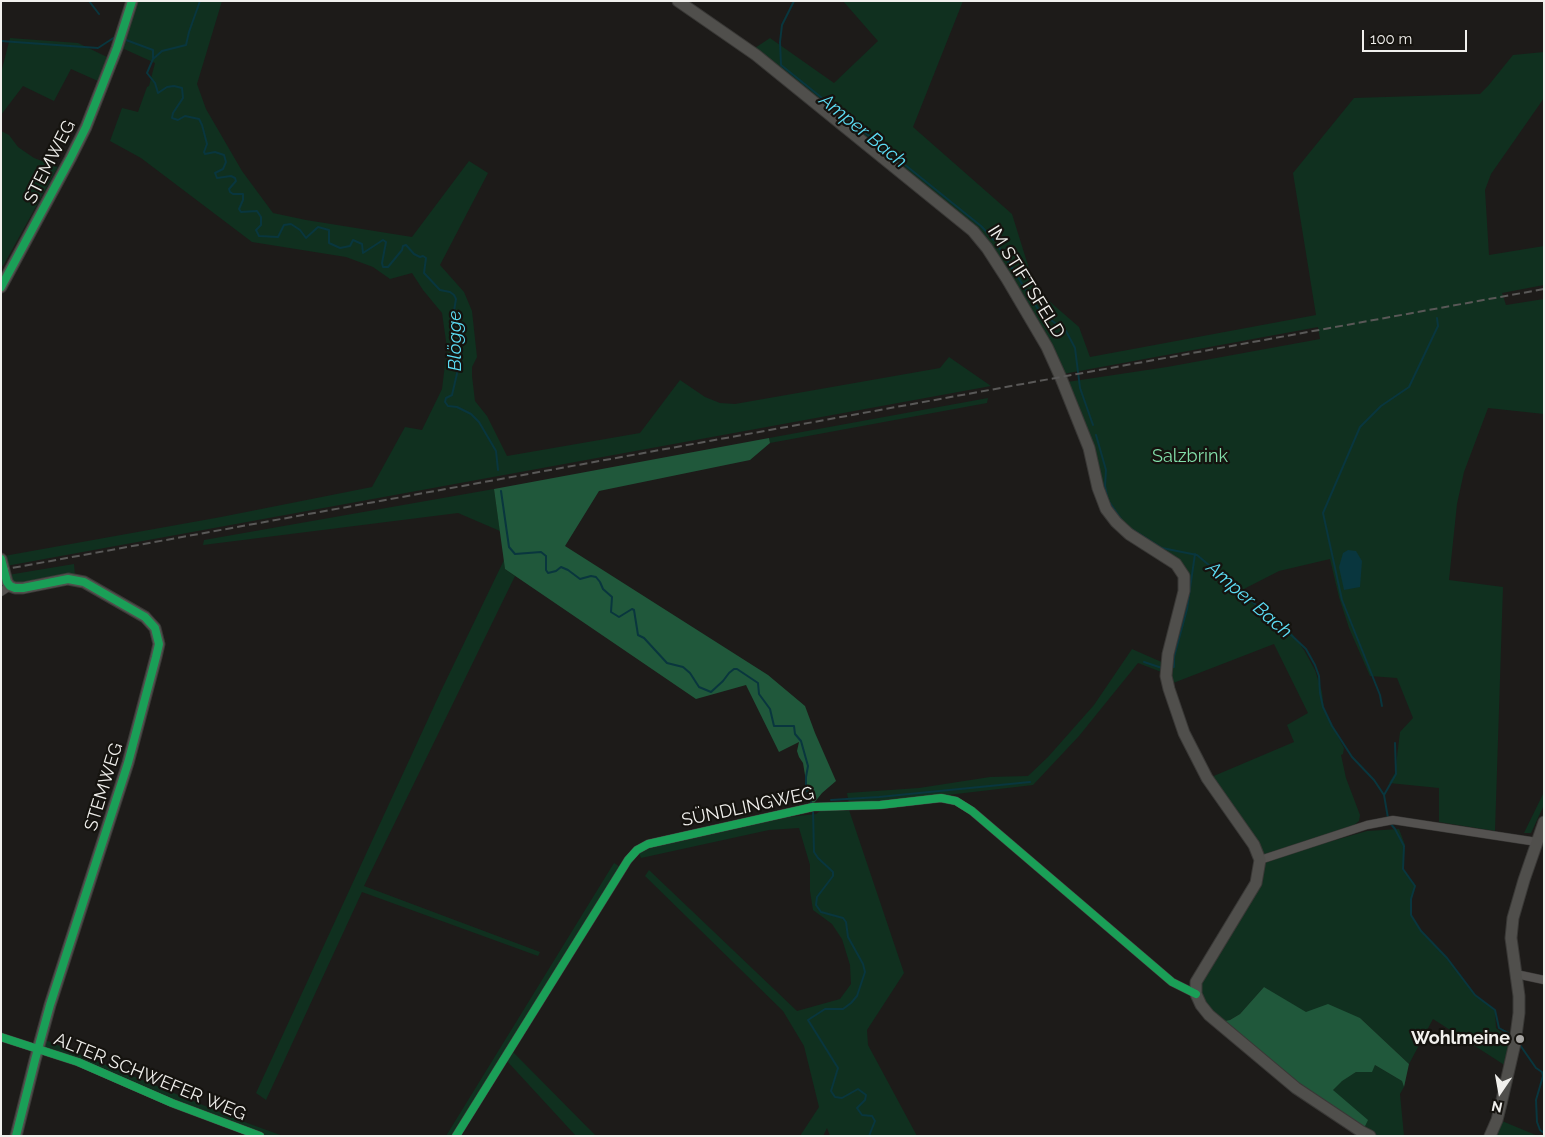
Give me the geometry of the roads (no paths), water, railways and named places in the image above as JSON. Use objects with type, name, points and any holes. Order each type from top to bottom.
[{"type":"street","name":"STEMWEG","points":[[1,287],[86,127],[117,48],[132,1]]},
{"type":"street","name":"IM STIFTSFELD","points":[[678,1],[756,55],[973,231],[987,248],[1047,347],[1089,448],[1098,488],[1106,509],[1129,534],[1176,564],[1184,576],[1184,591],[1168,654],[1166,676],[1169,689],[1184,733],[1207,778],[1254,845],[1260,860]]},
{"type":"street","name":"STEMWEG","points":[[1,558],[7,582],[6,589],[24,588],[68,579],[84,582],[145,617],[155,628],[158,644],[117,800],[50,1005],[16,1136]]},
{"type":"street","name":"SÜNDLINGWEG","points":[[456,1136],[628,860],[637,850],[648,844],[818,806],[880,805],[941,798],[956,801],[972,811],[1166,977],[1180,987],[1196,994]]},
{"type":"street","points":[[1370,1136],[1296,1088],[1209,1015],[1201,1005],[1196,994],[1196,982],[1256,883],[1260,860],[1367,825],[1389,821],[1537,842]]},
{"type":"street","points":[[1490,1136],[1497,1120],[1518,1028],[1520,996],[1511,938],[1512,923],[1524,880],[1544,822]]},
{"type":"street","points":[[1516,974],[1544,980]]},
{"type":"street","name":"ALTER SCHWEFER WEG","points":[[1,1037],[78,1062],[172,1103],[260,1136]]},
{"type":"water","points":[[1348,550],[1356,551],[1362,561],[1360,587],[1344,590],[1339,567],[1343,553]]},
{"type":"waterway","points":[[89,1],[99,14]]},
{"type":"waterway","name":"Blögge","points":[[200,1],[186,45],[162,51],[153,59],[147,73],[155,83],[158,93],[167,87],[182,88],[183,98],[173,113],[172,118],[178,120],[185,116],[199,119],[207,144],[205,154],[215,152],[224,155],[226,162],[223,169],[215,173],[217,178],[231,176],[235,178],[236,181],[229,189],[230,192],[233,194],[243,194],[243,200],[239,209],[241,212],[257,211],[261,217],[261,225],[256,230],[259,236],[278,237],[284,225],[291,224],[300,230],[306,238],[318,227],[329,230],[329,243],[340,248],[350,246],[353,240],[362,244],[363,253],[383,240],[386,242],[383,267],[388,267],[402,250],[403,246],[406,245],[414,254],[426,258],[424,273],[440,290],[450,292],[456,299],[454,311],[455,331],[460,343],[459,365],[452,395],[446,398],[445,402],[448,406],[457,407],[471,414],[479,422],[496,451],[498,470]]},
{"type":"waterway","name":"Amper Bach","points":[[794,1],[782,25],[780,42],[781,65],[981,226],[994,240]]},
{"type":"waterway","points":[[1,41],[98,48],[115,37]]},
{"type":"waterway","points":[[126,40],[153,50],[153,58]]},
{"type":"waterway","name":"Amper Bach","points":[[998,246],[1040,312],[1066,331],[1075,348],[1080,388],[1093,425]]},
{"type":"waterway","points":[[1382,706],[1380,695],[1342,600],[1323,513],[1360,427],[1381,406],[1409,387],[1438,326],[1437,318]]},
{"type":"waterway","name":"Amper Bach","points":[[1096,435],[1106,470],[1105,486],[1108,500],[1121,519]]},
{"type":"waterway","name":"Blögge","points":[[501,491],[509,547],[515,554],[541,552],[546,556],[546,570],[548,573],[556,571],[561,567],[580,579],[591,576],[596,577],[603,589],[612,597],[611,612],[619,617],[632,609],[634,610],[638,635],[644,638],[667,663],[683,667],[690,673],[699,687],[711,692],[734,669],[737,669],[758,683],[759,694],[770,709],[774,726],[794,726],[795,734],[801,741],[808,766],[806,788],[812,806]]},
{"type":"waterway","name":"Amper Bach","points":[[1130,528],[1162,548],[1197,555],[1306,649],[1319,676],[1323,707],[1332,726],[1352,757],[1374,780],[1384,795]]},
{"type":"waterway","points":[[1171,667],[1174,667],[1174,657],[1187,609],[1195,554]]},
{"type":"waterway","points":[[1144,662],[1162,668]]},
{"type":"waterway","points":[[1388,818],[1384,795],[1396,774],[1395,743]]},
{"type":"waterway","points":[[831,800],[1030,782]]},
{"type":"waterway","name":"Blögge","points":[[813,810],[814,852],[833,872],[833,876],[817,897],[816,905],[821,912],[843,918],[846,922],[848,937],[863,964],[865,972],[857,996],[851,1003],[843,1009],[825,1009],[808,1020],[838,1068],[831,1091],[835,1097],[842,1098],[858,1089],[866,1095],[865,1100],[857,1108],[862,1115],[872,1116],[875,1121],[869,1136]]},
{"type":"waterway","name":"Amper Bach","points":[[1390,823],[1404,846],[1403,869],[1415,886],[1411,899],[1411,915],[1421,931],[1447,958],[1475,995],[1495,1010],[1499,1028],[1508,1033]]},
{"type":"waterway","name":"Amper Bach","points":[[1520,1045],[1536,1068],[1542,1072],[1543,1076],[1536,1100],[1537,1122],[1540,1130],[1544,1133]]},
{"type":"railway","points":[[1,570],[1544,289]]},
{"type":"place","name":"Wohlmeine","points":[[1520,1039]]},
{"type":"park label","name":"Salzbrink","points":[[1190,457]]}]
